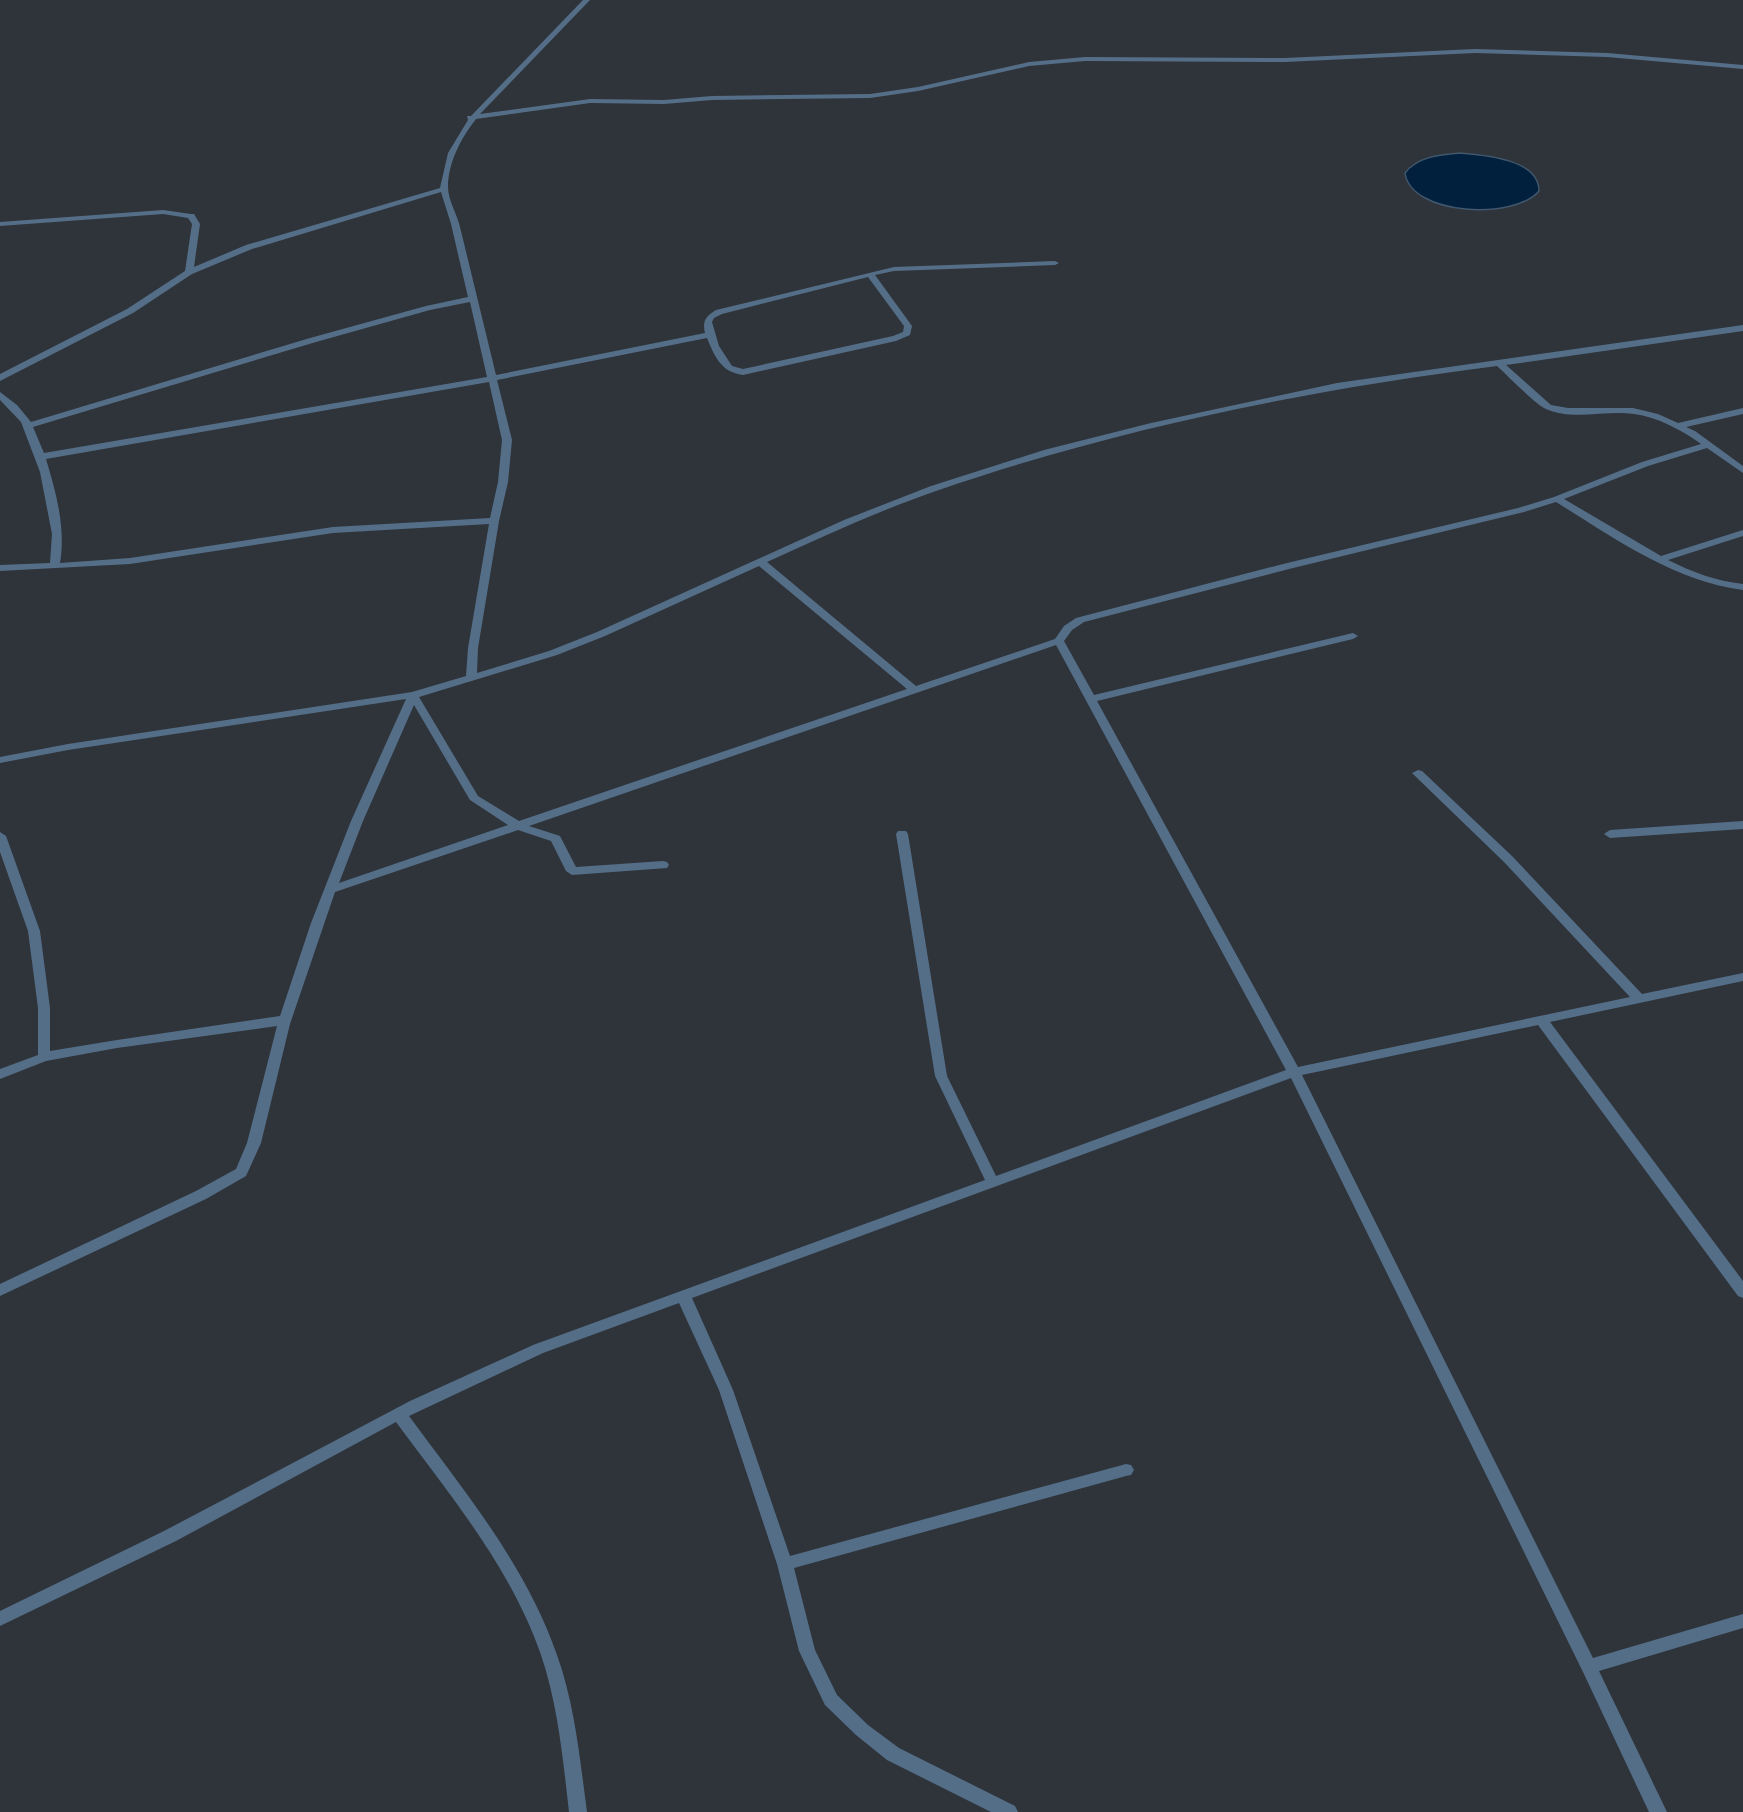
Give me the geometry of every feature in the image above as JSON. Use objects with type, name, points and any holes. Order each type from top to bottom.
[{"type":"street","points":[[471,676],[473,648],[494,520],[503,482],[507,440],[455,224],[444,189],[445,169],[455,143],[470,118],[587,0]]},
{"type":"street","points":[[470,118],[590,101],[664,102],[712,98],[870,96],[930,87],[1029,64],[1085,59],[1295,59],[1475,51],[1607,55],[1743,67]]},
{"type":"street","points":[[0,378],[130,310],[189,272],[249,247],[444,189]]},
{"type":"street","points":[[0,224],[163,212],[191,216],[196,224],[189,272]]},
{"type":"street","points":[[870,274],[908,326],[907,333],[896,338],[743,372],[733,371],[727,367],[709,335],[710,316],[719,312],[870,274],[894,269],[1055,263]]},
{"type":"street","points":[[28,426],[313,340],[429,308],[472,299]]},
{"type":"street","points":[[0,760],[68,747],[413,695],[553,653],[601,634],[847,522],[934,488],[1047,452],[1151,426],[1337,386],[1743,328]]},
{"type":"street","points":[[39,457],[491,379],[709,335]]},
{"type":"street","points":[[1500,363],[1548,407],[1568,411],[1633,411],[1678,426],[1743,470]]},
{"type":"street","points":[[0,395],[16,408],[28,426],[39,457],[53,504],[57,532],[54,566]]},
{"type":"street","points":[[1678,426],[1743,411]]},
{"type":"street","points":[[330,890],[1059,641],[1068,628],[1080,620],[1557,500],[1645,464],[1708,445]]},
{"type":"street","points":[[1557,500],[1660,559],[1709,581],[1743,587]]},
{"type":"street","points":[[0,568],[130,561],[333,530],[494,520]]},
{"type":"street","points":[[1660,559],[1743,533]]},
{"type":"street","points":[[760,561],[914,690]]},
{"type":"street","points":[[1091,699],[1353,636]]},
{"type":"street","points":[[1059,641],[1294,1072],[1589,1667],[1658,1812]]},
{"type":"street","points":[[413,695],[474,798],[518,826],[556,839],[572,871],[663,865]]},
{"type":"street","points":[[0,1290],[201,1195],[241,1172],[254,1143],[286,1020],[317,923],[357,822],[413,695]]},
{"type":"street","points":[[1418,773],[1508,859],[1640,1000]]},
{"type":"street","points":[[1610,834],[1743,825]]},
{"type":"street","points":[[902,834],[942,1076],[993,1183]]},
{"type":"street","points":[[0,836],[34,931],[44,1008],[44,1057]]},
{"type":"street","points":[[0,1619],[170,1536],[473,1377],[538,1349],[683,1295],[1294,1072],[1743,977]]},
{"type":"street","points":[[0,1074],[44,1057],[117,1044],[286,1020]]},
{"type":"street","points":[[1541,1020],[1742,1288]]},
{"type":"street","points":[[683,1295],[726,1389],[785,1564],[807,1651],[831,1700],[862,1730],[893,1754],[1009,1812]]},
{"type":"street","points":[[399,1414],[498,1554],[548,1652],[561,1695],[570,1744],[578,1812]]},
{"type":"street","points":[[785,1564],[1126,1470]]},
{"type":"street","points":[[1589,1667],[1743,1621]]},
{"type":"water","points":[[1461,153],[1496,157],[1520,165],[1537,180],[1539,191],[1527,200],[1509,206],[1465,209],[1425,198],[1411,187],[1405,173],[1410,167],[1430,157]]}]
